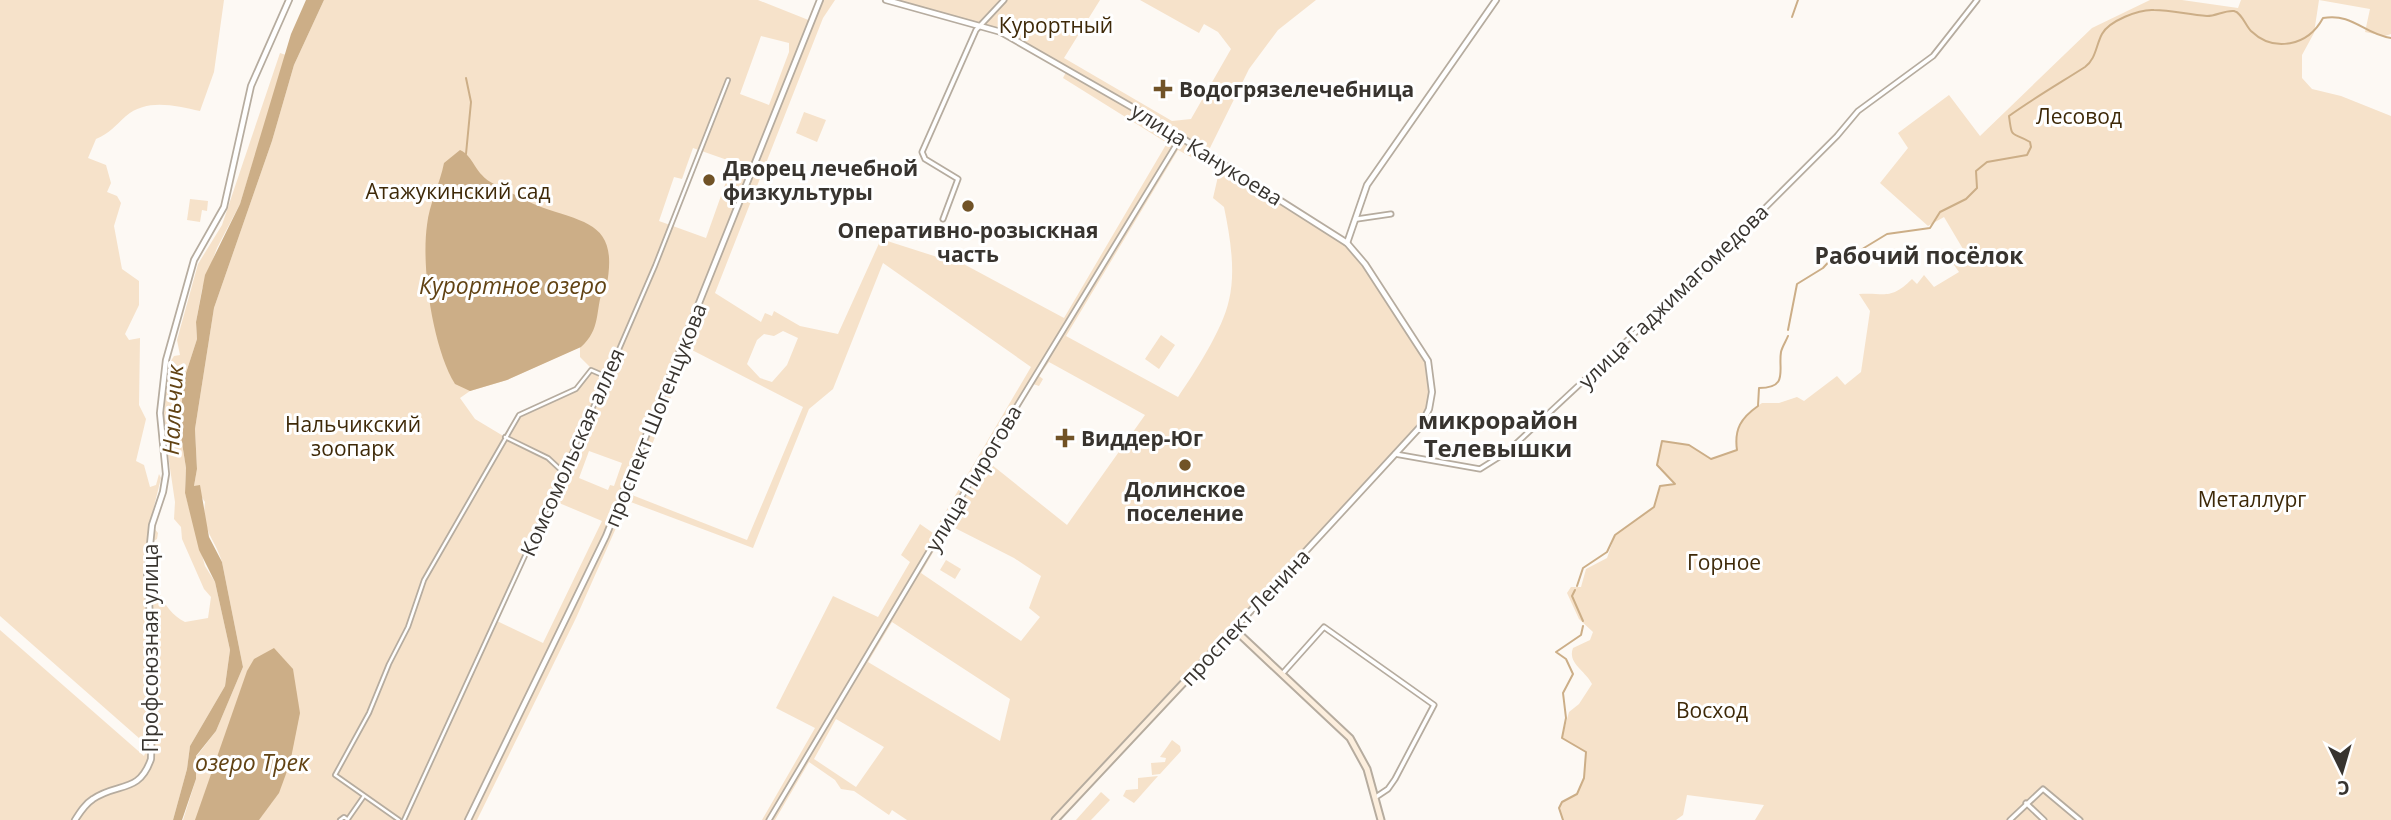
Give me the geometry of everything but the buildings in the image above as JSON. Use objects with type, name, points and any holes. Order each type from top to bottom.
[{"type":"main road","points":[[1234,629],[1350,738],[1367,769],[1381,820]]},
{"type":"main road","name":"проспект Ленина","points":[[1055,820],[1234,629]]},
{"type":"street","name":"Профсоюзная улица","points":[[75,820],[92,800],[137,782],[146,773],[151,759],[153,660],[147,574],[152,525],[166,474],[160,413],[164,370],[194,260],[224,207],[251,86],[289,0]]},
{"type":"street","name":"проспект Шогенцукова","points":[[468,820],[606,537],[820,0]]},
{"type":"street","name":"улица Канукоева","points":[[886,0],[982,24],[1009,36],[1181,137],[1347,243],[1365,264],[1426,355],[1433,382],[1429,409]]},
{"type":"street","points":[[943,219],[958,179],[925,159],[922,152],[973,36],[1004,0]]},
{"type":"street","points":[[1347,243],[1367,185],[1496,0]]},
{"type":"street","name":"улица Гаджимагомедова","points":[[1395,454],[1480,469],[1489,466],[1548,416],[1708,265],[1837,136],[1858,111],[1933,55],[1977,0]]},
{"type":"street","name":"Комсомольская аллея","points":[[404,820],[607,377],[655,266],[728,80]]},
{"type":"street","name":"улица Пирогова","points":[[769,820],[901,597],[1181,137]]},
{"type":"street","points":[[1357,219],[1391,215]]},
{"type":"street","points":[[399,820],[335,775],[369,713],[408,627],[424,580],[462,519],[519,415],[576,389],[591,370],[607,377]]},
{"type":"street","name":"проспект Ленина","points":[[1234,629],[1420,427],[1429,409]]},
{"type":"street","points":[[505,437],[548,458],[563,472]]},
{"type":"street","points":[[1283,673],[1324,627],[1434,705],[1395,779],[1388,789],[1376,797]]},
{"type":"street","points":[[2010,820],[2043,789],[2080,820]]},
{"type":"street","points":[[340,820],[348,820],[364,795]]},
{"type":"street","points":[[2026,803],[2044,820]]},
{"type":"green space","points":[[0,0],[224,0],[214,72],[200,111],[162,105],[134,110],[109,132],[96,139],[88,158],[106,165],[111,183],[107,192],[117,196],[121,203],[114,226],[122,269],[139,281],[139,305],[125,334],[129,340],[140,338],[139,405],[146,419],[136,461],[144,465],[150,487],[156,485],[159,474],[161,478],[150,523],[158,533],[157,539],[152,542],[154,576],[168,608],[185,622],[208,618],[211,597],[204,589],[182,539],[181,527],[174,519],[175,502],[163,421],[169,364],[174,356],[180,355],[177,340],[198,264],[222,225],[280,53],[286,55],[240,204],[217,248],[202,289],[196,322],[197,339],[185,376],[179,424],[186,468],[185,493],[205,566],[215,582],[230,650],[225,686],[190,746],[187,769],[173,820],[0,820],[0,630],[144,756],[148,746],[0,616]]},
{"type":"green space","points":[[324,0],[758,0],[811,21],[820,0],[835,0],[823,18],[715,293],[761,322],[765,313],[772,316],[774,311],[800,326],[838,334],[881,239],[956,263],[958,261],[1064,318],[1167,143],[1063,78],[1067,70],[993,28],[886,0],[1100,0],[1064,58],[1172,121],[1191,119],[1231,49],[1218,32],[1204,24],[1199,33],[1140,0],[1316,0],[1278,30],[1249,69],[1207,154],[1353,248],[1421,346],[1430,367],[1432,398],[1423,421],[1055,820],[907,820],[892,810],[889,815],[854,791],[841,789],[835,780],[809,762],[775,820],[762,820],[815,728],[776,708],[833,596],[878,617],[910,562],[901,555],[920,524],[933,533],[1031,367],[883,263],[833,389],[809,409],[753,548],[628,501],[576,618],[477,820],[183,820],[196,779],[196,757],[216,731],[243,667],[222,562],[205,520],[205,502],[194,486],[197,469],[195,429],[214,308],[272,141],[294,65]],"holes":[[[761,36],[789,43],[789,52],[769,105],[740,94]],[[693,148],[733,162],[706,238],[659,221],[674,177],[682,179]],[[1178,150],[1219,172],[1213,198],[1224,207],[1232,265],[1229,300],[1221,324],[1178,397],[1066,336]],[[783,331],[798,338],[787,365],[772,382],[760,378],[747,364],[757,340],[764,334],[774,336]],[[580,347],[580,357],[592,369],[576,389],[519,415],[505,437],[475,419],[460,398],[470,391],[507,380]],[[690,349],[803,407],[747,540],[632,495]],[[1049,362],[1145,415],[1067,525],[987,461],[1033,384],[1039,386],[1043,379],[1039,376]],[[589,451],[622,463],[614,486],[610,485],[608,490],[579,478]],[[552,500],[602,521],[543,643],[497,621]],[[949,525],[1014,558],[1041,576],[1029,608],[1040,617],[1021,641],[921,573]],[[892,622],[1010,699],[1000,741],[868,662]],[[836,719],[884,747],[856,787],[814,759]]]},
{"type":"green space","points":[[2150,0],[2182,0],[2238,8],[2241,0],[2319,0],[2314,33],[2302,55],[2302,78],[2312,89],[2341,96],[2391,116],[2391,820],[1755,820],[1764,805],[1687,795],[1683,815],[1676,820],[1563,820],[1559,808],[1562,802],[1577,794],[1584,779],[1586,752],[1562,738],[1569,712],[1579,704],[1592,684],[1575,663],[1572,653],[1573,648],[1590,640],[1593,632],[1579,619],[1567,593],[1571,587],[1581,587],[1586,569],[1607,558],[1615,535],[1654,507],[1660,486],[1675,484],[1657,465],[1662,441],[1689,445],[1711,459],[1737,449],[1737,434],[1742,422],[1762,403],[1779,403],[1797,397],[1804,401],[1837,376],[1845,385],[1861,372],[1870,311],[1859,294],[1892,293],[1912,279],[1917,284],[1924,275],[1934,287],[1959,272],[1954,265],[1950,266],[1947,256],[1963,249],[1944,217],[1928,226],[1880,183],[1908,148],[1898,133],[1949,95],[1980,136],[2092,28]]},
{"type":"green space","points":[[2319,0],[2391,0],[2391,34],[2385,36],[2365,32],[2370,9]]},
{"type":"green space","points":[[804,112],[826,120],[817,142],[796,133]]},
{"type":"green space","points":[[190,199],[208,201],[207,211],[202,210],[200,222],[187,220]]},
{"type":"green space","points":[[1161,335],[1175,345],[1159,369],[1145,359]]},
{"type":"green space","points":[[946,560],[961,569],[955,579],[940,570]]},
{"type":"green space","points":[[1172,740],[1180,746],[1181,751],[1160,774],[1152,775],[1151,763],[1165,762],[1166,758],[1160,757]]},
{"type":"green space","points":[[1158,776],[1134,803],[1123,796],[1126,790],[1138,789],[1138,778]]},
{"type":"green space","points":[[1101,792],[1110,800],[1091,820],[1076,820]]},
{"type":"water","points":[[306,0],[324,0],[294,65],[272,141],[214,308],[195,429],[197,469],[194,486],[200,485],[209,537],[222,562],[243,667],[216,731],[196,756],[196,779],[182,820],[173,820],[187,769],[190,746],[225,686],[230,650],[215,582],[199,550],[185,493],[186,468],[179,424],[185,376],[197,339],[196,322],[205,275],[240,204],[291,34]]},
{"type":"water","name":"Курортное озеро","points":[[460,150],[487,180],[535,205],[574,218],[597,230],[604,239],[609,268],[606,289],[603,288],[592,334],[581,347],[507,380],[470,391],[455,384],[440,350],[430,307],[426,263],[427,225],[432,202],[444,163]]},
{"type":"water","name":"озеро Трек","points":[[274,648],[293,669],[300,713],[290,763],[279,793],[259,820],[195,820],[247,671],[254,659]]},
{"type":"waterway","points":[[1792,17],[1798,0]]},
{"type":"waterway","points":[[1788,330],[1797,284],[1823,268],[1834,256],[1859,251],[1887,234],[1930,228],[1940,212],[1966,199],[1977,188],[1976,171],[1987,162],[2027,155],[2030,142],[2014,134],[2009,116],[2085,67],[2091,60],[2102,34],[2125,17],[2148,10],[2207,16],[2234,11],[2260,38],[2280,44],[2300,40],[2317,28],[2323,18],[2334,17],[2343,18],[2391,38]]},
{"type":"waterway","points":[[466,78],[471,102],[466,154]]},
{"type":"waterway","points":[[1577,586],[1583,568],[1607,552],[1615,535],[1654,507],[1660,486],[1675,484],[1657,465],[1662,441],[1689,445],[1711,459],[1737,450],[1738,430],[1747,415],[1758,406],[1759,388],[1775,385],[1780,377],[1781,352],[1788,336]]},
{"type":"waterway","points":[[1575,590],[1572,596],[1583,621]]},
{"type":"waterway","points":[[1563,820],[1559,808],[1562,802],[1577,794],[1584,778],[1586,752],[1562,738],[1566,718],[1563,693],[1573,674],[1566,659],[1556,652],[1581,635],[1583,626]]},
{"type":"place","name":"Водогрязелечебница","points":[[1163,89]]},
{"type":"place","name":"Дворец лечебной физкультуры","points":[[709,180]]},
{"type":"place","name":"Оперативно-розыскная часть","points":[[968,206]]},
{"type":"place","name":"Виддер-Юг","points":[[1065,438]]},
{"type":"place","name":"Долинское поселение","points":[[1185,465]]},
{"type":"district","name":"Рабочий посёлок","points":[[1919,255]]},
{"type":"district","name":"микрорайон Телевышки","points":[[1498,433]]},
{"type":"park label","name":"Курортный","points":[[1056,25]]},
{"type":"park label","name":"Лесовод","points":[[2079,116]]},
{"type":"park label","name":"Атажукинский сад","points":[[458,191]]},
{"type":"park label","name":"Нальчикский зоопарк","points":[[353,436]]},
{"type":"park label","name":"Металлург","points":[[2252,499]]},
{"type":"park label","name":"Горное","points":[[1724,562]]},
{"type":"park label","name":"Восход","points":[[1712,710]]},
{"type":"water label","name":"Нальчик","points":[[172,410]]}]
